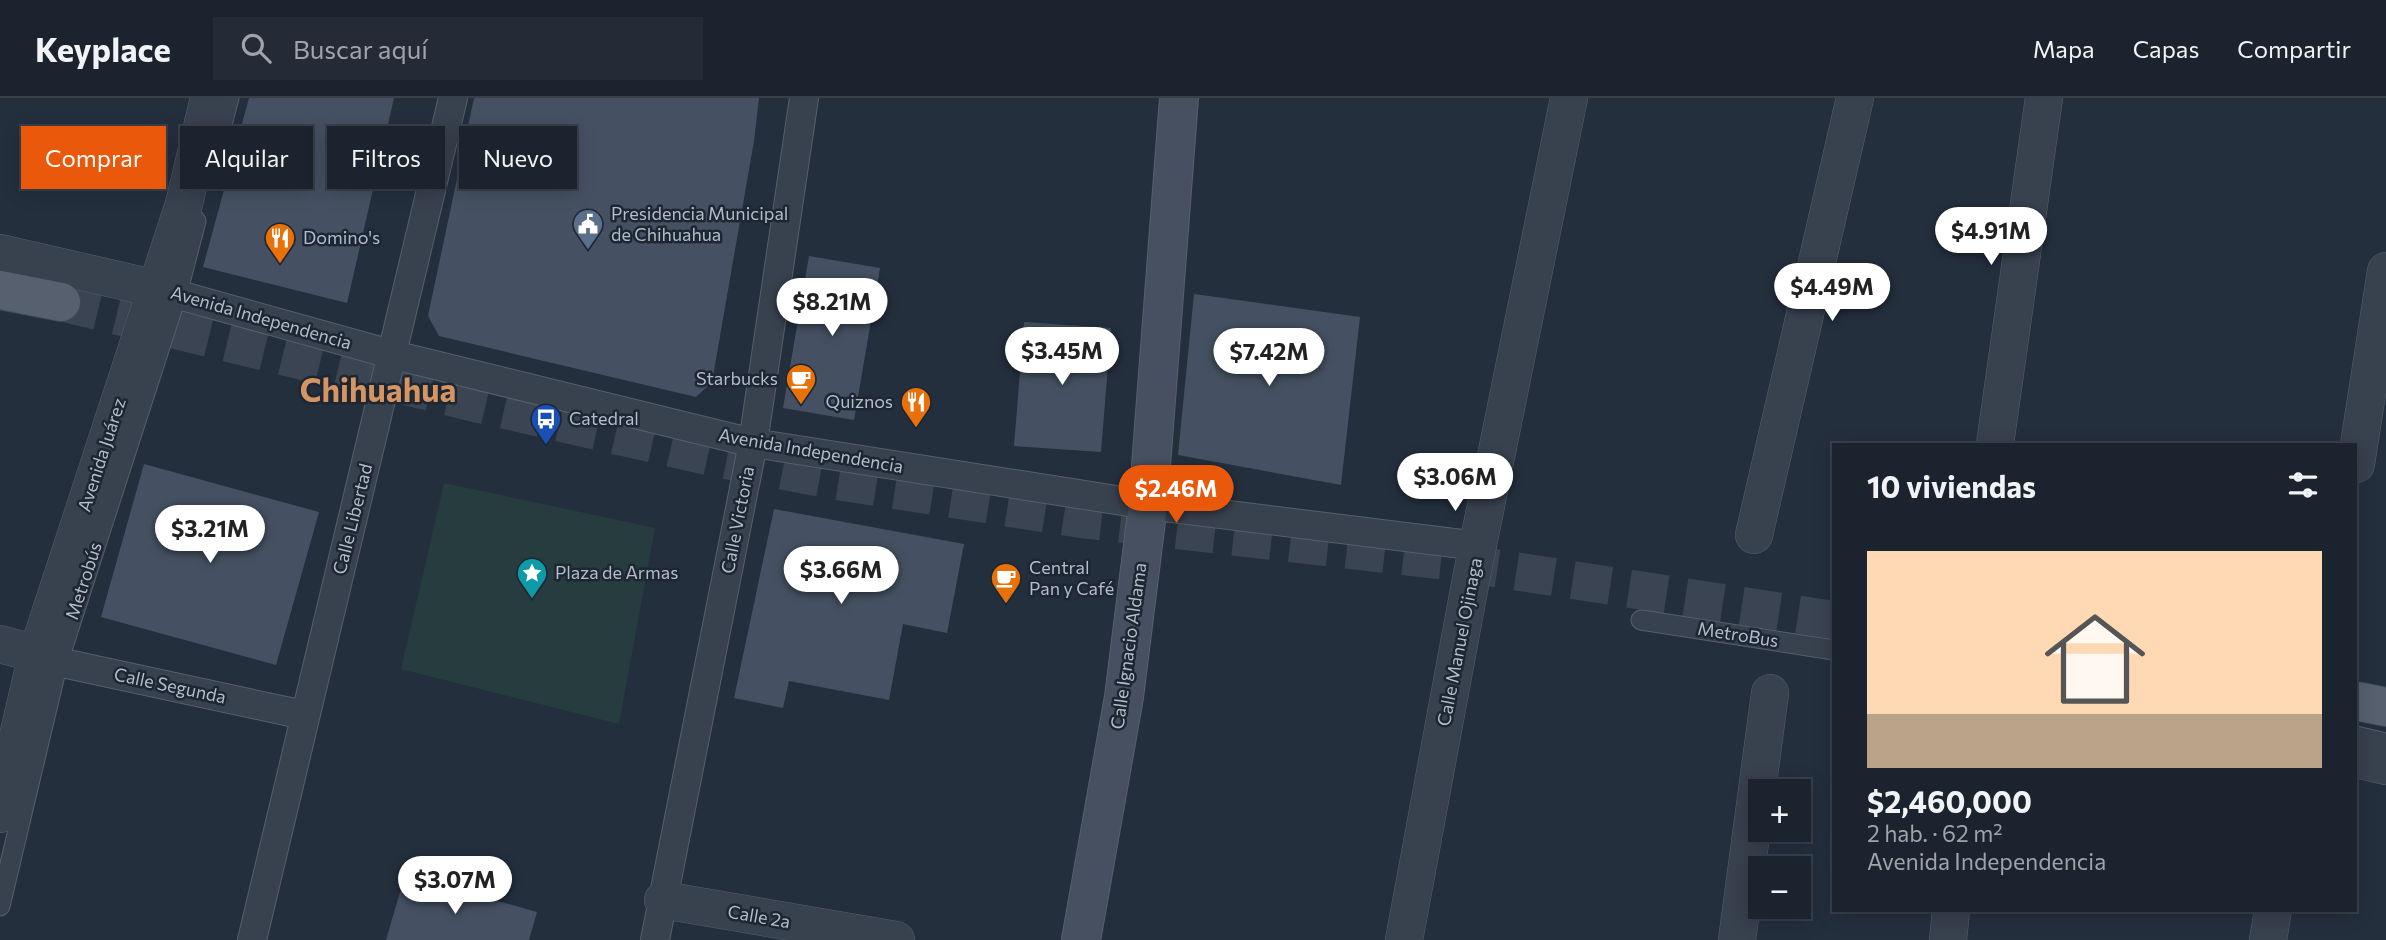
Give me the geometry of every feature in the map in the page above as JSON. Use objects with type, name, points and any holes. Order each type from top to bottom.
[{"type":"main road","name":"Calle Ignacio Aldama","points":[[1080,940],[1124,697],[1149,505],[1179,98]]},
{"type":"main road","points":[[0,290],[61,302]]},
{"type":"main road","points":[[2357,701],[2386,707]]},
{"type":"street","name":"Avenida Juárez","points":[[0,814],[167,291],[209,98]]},
{"type":"street","name":"Calle Libertad","points":[[252,940],[304,715],[394,355],[453,98]]},
{"type":"street","name":"Calle Victoria","points":[[655,940],[753,443],[804,98]]},
{"type":"street","name":"Calle Manuel Ojinaga","points":[[1404,940],[1478,546],[1569,98]]},
{"type":"street","points":[[1754,535],[1855,98]]},
{"type":"street","points":[[1995,443],[2044,98]]},
{"type":"street","points":[[0,253],[167,291]]},
{"type":"street","points":[[2357,458],[2386,271]]},
{"type":"street","name":"Avenida Independencia","points":[[167,291],[394,355],[753,443],[1149,505],[1478,546]]},
{"type":"street","points":[[0,644],[48,658]]},
{"type":"street","name":"Calle Segunda","points":[[48,658],[304,715]]},
{"type":"street","points":[[1737,940],[1770,693]]},
{"type":"street","points":[[2357,759],[2386,766]]},
{"type":"street","name":"Calle 2a","points":[[663,900],[802,931],[896,940]]},
{"type":"street","points":[[1948,940],[1951,912]]},
{"type":"street","points":[[2268,940],[2273,912]]},
{"type":"lane","points":[[167,291],[229,98]]},
{"type":"lane","name":"MetroBus","points":[[1641,620],[1832,650]]},
{"type":"lane","points":[[0,906],[48,658]]},
{"type":"lane","points":[[2357,736],[2386,743]]},
{"type":"green space","points":[[444,483],[655,528],[619,724],[401,669]]},
{"type":"building","points":[[249,98],[394,98],[388,126],[327,126],[327,189],[373,189],[347,303],[203,267],[224,189],[313,189],[313,126],[241,126]]},
{"type":"building","name":"Presidencia Municipal de Chihuahua","points":[[474,98],[759,98],[712,382],[696,397],[439,336],[428,316],[459,169],[459,189],[577,189],[577,126],[468,126]]},
{"type":"building","points":[[809,256],[880,268],[854,420],[783,408]]},
{"type":"building","points":[[1194,294],[1360,317],[1341,485],[1178,455]]},
{"type":"building","points":[[1024,322],[1111,328],[1101,452],[1014,446]]},
{"type":"building","points":[[144,464],[319,512],[276,665],[101,617]]},
{"type":"building","points":[[774,509],[964,544],[947,633],[903,624],[889,700],[789,681],[783,708],[734,698]]},
{"type":"building","points":[[405,875],[537,912],[529,940],[386,940]]},
{"type":"tunnel","points":[[61,302],[479,404],[711,457],[831,480],[1081,519],[1455,562],[1832,620]]},
{"type":"place","name":"Presidencia Municipal de Chihuahua","points":[[588,251]]},
{"type":"place","name":"Domino's","points":[[280,265]]},
{"type":"place","name":"Starbucks","points":[[801,406]]},
{"type":"place","name":"Quiznos","points":[[916,429]]},
{"type":"place","name":"Catedral","points":[[546,446]]},
{"type":"place","name":"Plaza de Armas","points":[[532,600]]},
{"type":"place","name":"Central Pan y Café","points":[[1006,605]]},
{"type":"district","name":"Chihuahua","points":[[378,391]]}]
